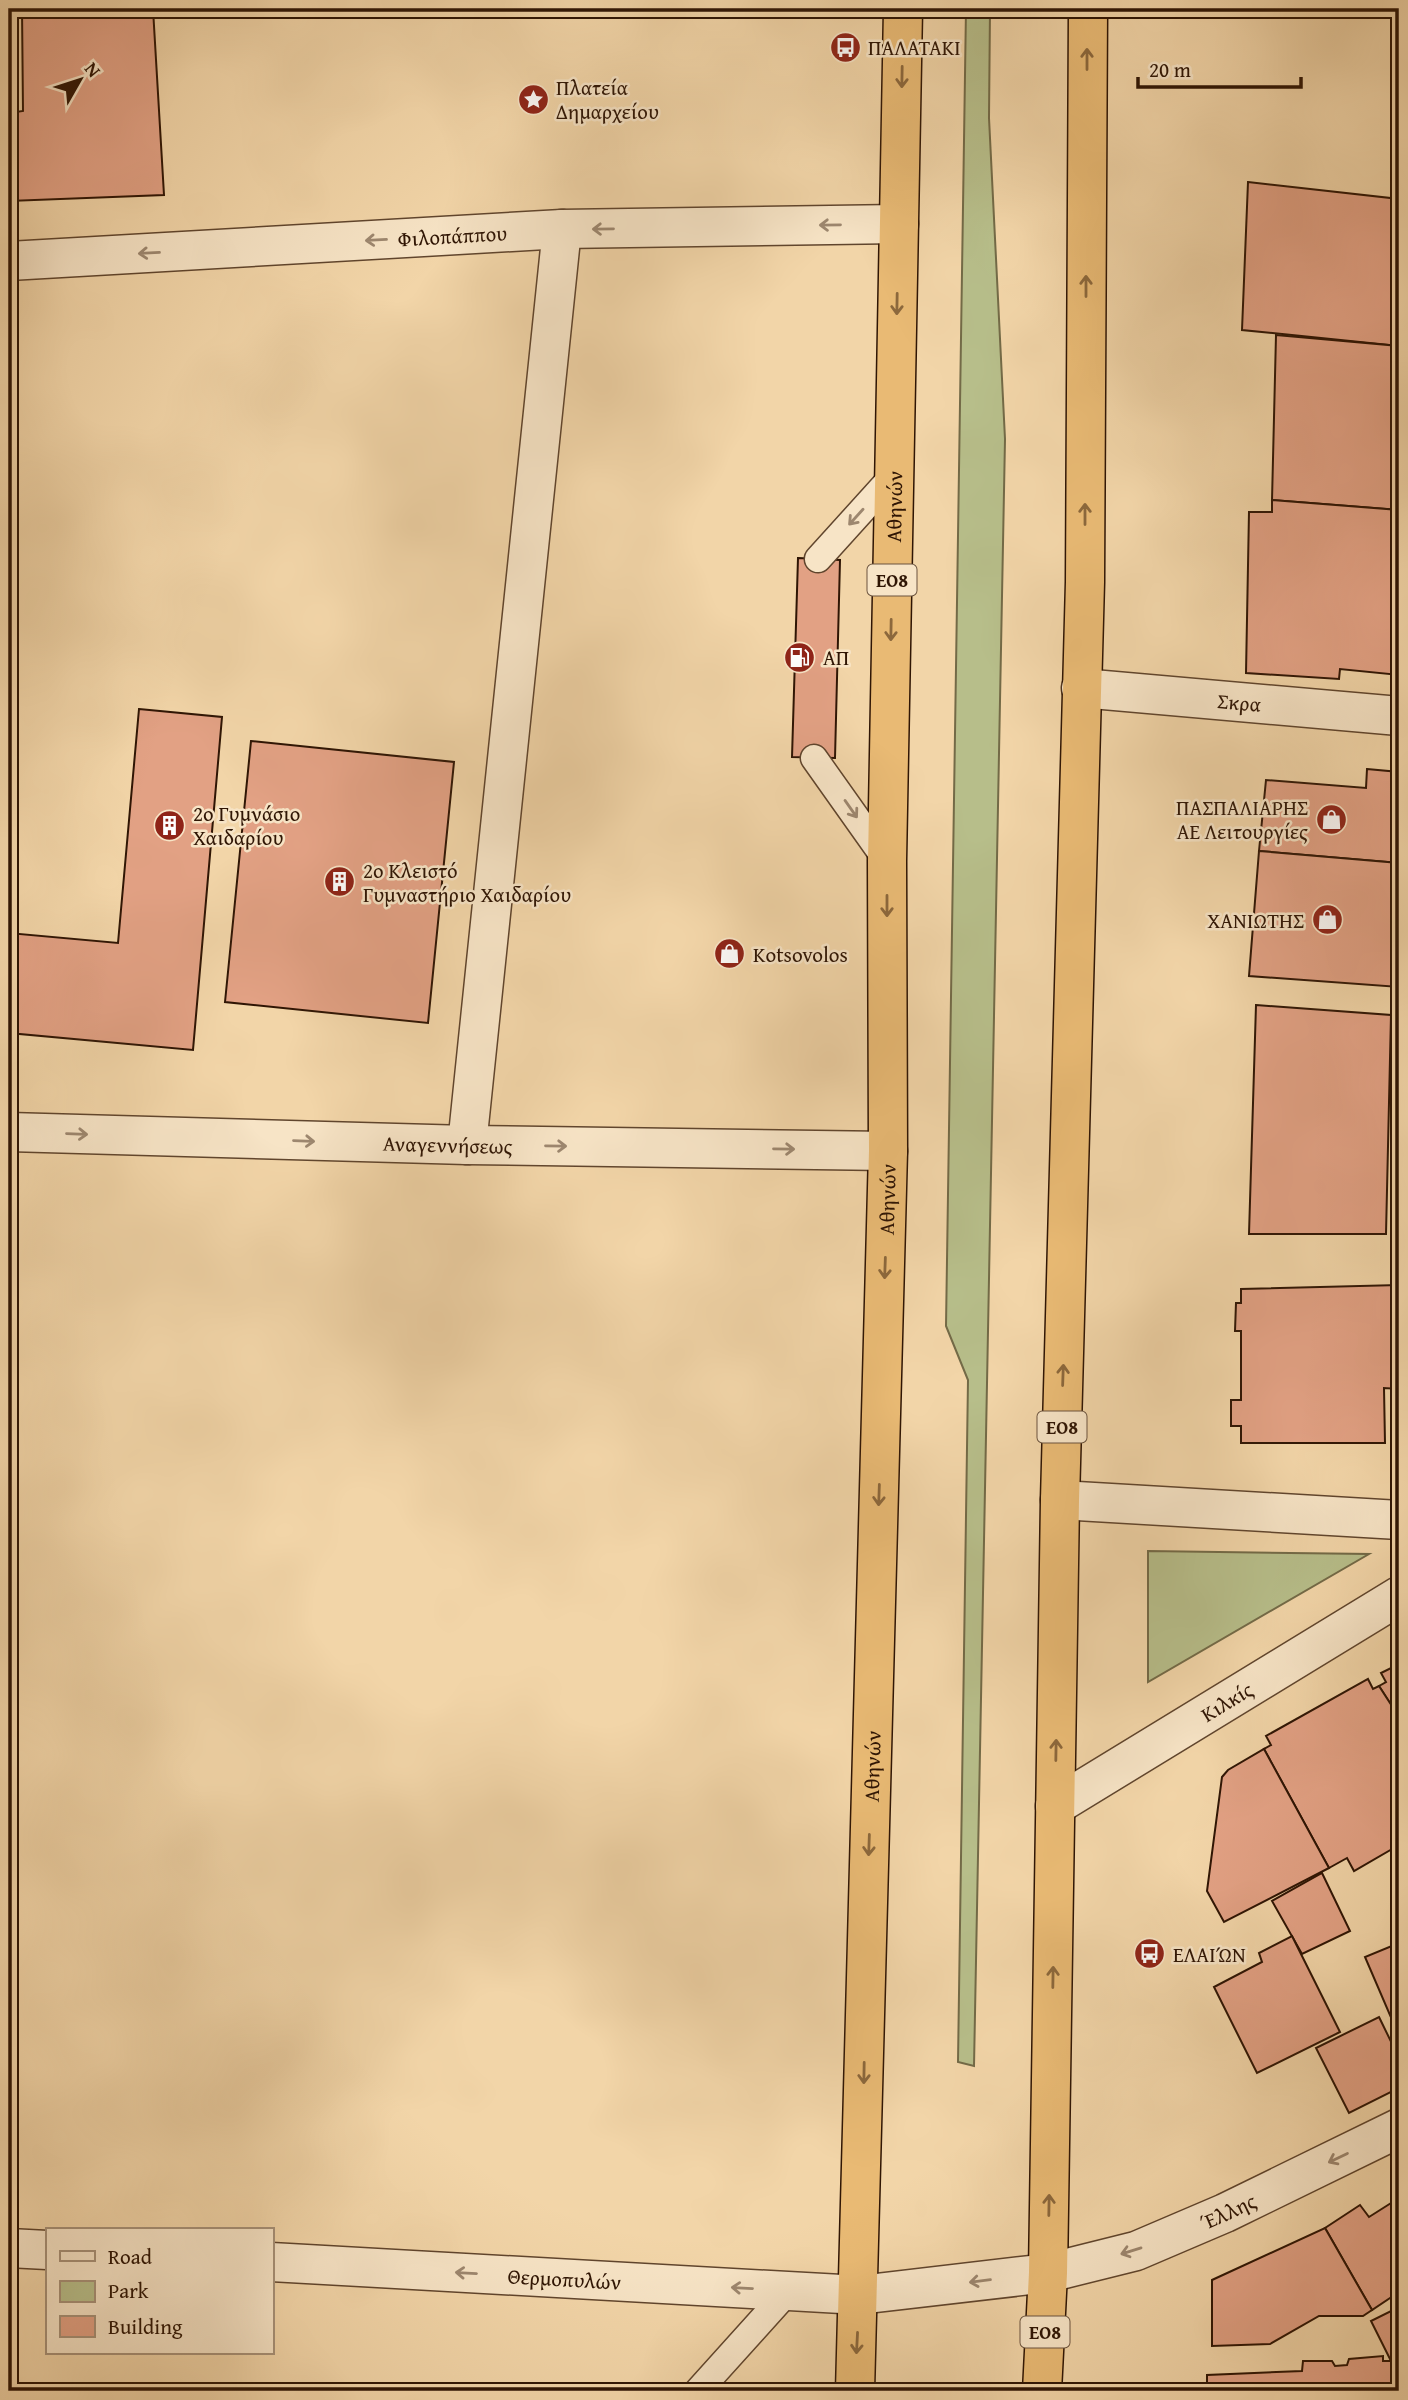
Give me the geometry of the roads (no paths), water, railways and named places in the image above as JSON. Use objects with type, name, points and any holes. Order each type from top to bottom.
[{"type":"highway","name":"Αθηνών","points":[[855,2391],[888,1151],[887,861],[903,9]]},
{"type":"highway","name":"ΕΟ8","points":[[1042,2391],[1048,2273],[1060,1500],[1085,582],[1087,9]]},
{"type":"street","name":"Φιλοπάππου","points":[[9,261],[562,229],[899,224]]},
{"type":"street","points":[[467,1145],[562,229]]},
{"type":"street","name":"Σκρα","points":[[1081,688],[1399,716]]},
{"type":"street","name":"Αναγεννήσεως","points":[[9,1132],[467,1145],[888,1151]]},
{"type":"street","points":[[1060,1500],[1399,1520]]},
{"type":"street","name":"Κιλκίς","points":[[1055,1806],[1399,1596]]},
{"type":"street","name":"Έλλης","points":[[859,2295],[1048,2273],[1136,2251],[1225,2213],[1399,2128]]},
{"type":"street","points":[[9,2248],[46,2250]]},
{"type":"street","name":"Θερμοπυλών","points":[[273,2262],[859,2295]]},
{"type":"lane","points":[[818,559],[894,475]]},
{"type":"lane","points":[[814,758],[887,861]]},
{"type":"lane","points":[[698,2391],[789,2290]]},
{"type":"place","name":"ΠΑΛΑΤΑΚΙ","points":[[845,47]]},
{"type":"place","name":"Πλατεία Δημαρχείου","points":[[533,99]]},
{"type":"place","name":"ΑΠ","points":[[800,657]]},
{"type":"place","name":"ΠΑΣΠΑΛΙΑΡΗΣ ΑΕ Λειτουργίες","points":[[1331,819]]},
{"type":"place","name":"2ο Γυμνάσιο Χαιδαρίου","points":[[170,825]]},
{"type":"place","name":"2ο Κλειστό Γυμναστήριο Χαιδαρίου","points":[[340,882]]},
{"type":"place","name":"ΧΑΝΙΩΤΗΣ","points":[[1327,920]]},
{"type":"place","name":"Kotsovolos","points":[[730,954]]},
{"type":"place","name":"ΕΛΑΙΏΝ","points":[[1150,1954]]}]
